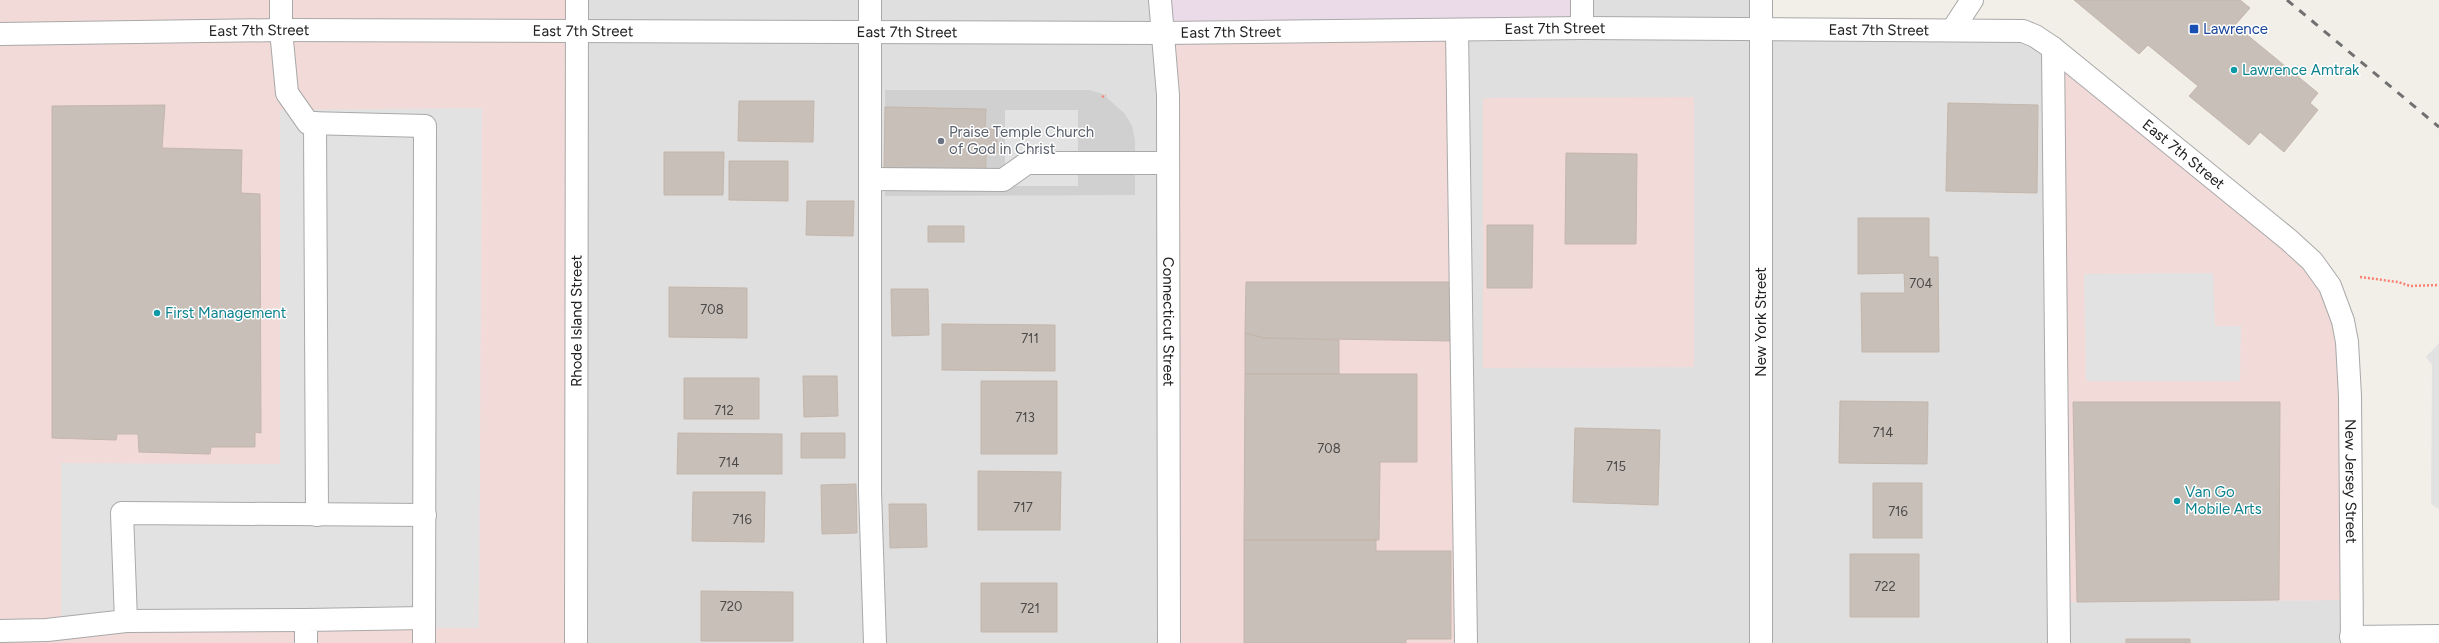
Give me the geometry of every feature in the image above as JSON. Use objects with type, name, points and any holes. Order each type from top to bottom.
[{"type":"street","points":[[281,0],[281,30],[287,93],[308,124],[424,126],[424,643]]},
{"type":"street","name":"Rhode Island Street","points":[[576,643],[575,31],[577,0]]},
{"type":"street","points":[[870,0],[870,491],[875,643]]},
{"type":"street","name":"Connecticut Street","points":[[1160,0],[1168,95],[1169,643]]},
{"type":"street","points":[[1582,0],[1582,28]]},
{"type":"street","name":"New York Street","points":[[1761,0],[1761,643]]},
{"type":"street","points":[[1953,29],[1972,0]]},
{"type":"street","name":"East 7th Street","points":[[0,34],[281,30],[1163,33],[1582,28],[2016,29],[2035,36],[2053,48],[2301,250],[2321,272],[2330,286],[2343,321]]},
{"type":"street","points":[[1457,30],[1466,643]]},
{"type":"street","points":[[2053,48],[2059,643]]},
{"type":"street","points":[[315,124],[317,515]]},
{"type":"street","points":[[871,179],[1003,180],[1027,163],[1168,163]]},
{"type":"street","name":"New Jersey Street","points":[[2343,321],[2350,368],[2352,640]]},
{"type":"street","points":[[126,621],[122,513],[424,515]]},
{"type":"street","points":[[0,631],[47,630],[126,621],[424,618]]},
{"type":"street","points":[[306,620],[306,643]]},
{"type":"street","points":[[2352,640],[2439,636]]},
{"type":"path","points":[[1102,97],[1106,95]]},
{"type":"path","points":[[2398,282],[2410,286],[2439,285]]},
{"type":"shaded area","points":[[0,0],[577,0],[576,643],[0,643]]},
{"type":"shaded area","points":[[577,0],[1160,0],[1169,643],[576,643]]},
{"type":"shaded area","points":[[1160,0],[1582,0],[1582,28],[1163,33]]},
{"type":"shaded area","points":[[1582,0],[1761,0],[1761,28],[2016,29],[2053,48],[2059,601],[2351,600],[2352,643],[1466,643],[1457,30]]},
{"type":"shaded area","points":[[1457,30],[1466,643],[1169,643],[1163,33]]},
{"type":"shaded area","points":[[2053,48],[2301,250],[2337,302],[2351,600],[2059,602]]},
{"type":"shaded area","points":[[885,90],[1089,90],[1103,94],[1125,114],[1132,126],[1135,140],[1135,195],[885,196]]},
{"type":"shaded area","points":[[1694,97],[1694,367],[1483,368],[1483,98]]},
{"type":"shaded area","points":[[482,108],[479,628],[61,627],[61,463],[280,464],[280,110]]},
{"type":"shaded area","points":[[1005,110],[1078,110],[1078,186],[1005,186]]},
{"type":"shaded area","points":[[2213,273],[2215,326],[2241,326],[2240,381],[2086,381],[2084,274]]},
{"type":"shaded area","points":[[2439,343],[2439,509],[2431,504],[2432,365],[2426,357]]},
{"type":"building","name":"Lawrence Amtrak","points":[[2074,0],[2240,0],[2250,8],[2235,25],[2318,93],[2310,103],[2318,110],[2284,152],[2260,132],[2249,145],[2189,96],[2198,86],[2148,45],[2139,54]]},
{"type":"building","points":[[739,101],[814,101],[813,142],[738,141]]},
{"type":"building","points":[[1948,103],[2038,105],[2037,193],[1946,191]]},
{"type":"building","name":"First Management","points":[[165,105],[162,148],[242,150],[241,193],[260,194],[261,433],[255,432],[255,447],[211,447],[210,454],[139,452],[138,434],[117,434],[116,440],[52,438],[52,106]]},
{"type":"building","name":"Praise Temple Church of God in Christ","points":[[885,107],[986,109],[985,129],[997,129],[997,153],[986,153],[986,172],[884,171]]},
{"type":"building","points":[[664,152],[724,152],[723,195],[664,195]]},
{"type":"building","points":[[1566,153],[1637,154],[1636,244],[1565,244]]},
{"type":"building","points":[[729,161],[788,161],[788,201],[729,200]]},
{"type":"building","points":[[807,201],[854,201],[853,236],[806,235]]},
{"type":"building","points":[[1858,218],[1929,218],[1929,257],[1938,257],[1939,352],[1862,352],[1861,293],[1905,293],[1904,273],[1858,274]]},
{"type":"building","points":[[1487,225],[1533,225],[1532,288],[1487,288]]},
{"type":"building","points":[[928,226],[964,226],[964,242],[928,242]]},
{"type":"building","points":[[1246,282],[1451,282],[1451,341],[1264,338],[1245,333]]},
{"type":"building","points":[[669,287],[747,288],[747,338],[669,337]]},
{"type":"building","points":[[891,289],[928,289],[929,335],[892,336]]},
{"type":"building","points":[[942,324],[1055,325],[1055,371],[942,370]]},
{"type":"building","points":[[1245,333],[1264,338],[1339,340],[1339,374],[1245,374]]},
{"type":"building","points":[[1245,374],[1417,374],[1417,462],[1380,462],[1379,540],[1244,540]]},
{"type":"building","points":[[803,376],[837,376],[838,416],[804,417]]},
{"type":"building","points":[[684,378],[759,378],[759,419],[684,419]]},
{"type":"building","points":[[981,381],[1057,381],[1057,454],[981,454]]},
{"type":"building","points":[[1840,401],[1928,402],[1927,464],[1839,463]]},
{"type":"building","name":"Van Go Mobile Arts","points":[[2073,402],[2280,402],[2279,600],[2077,602]]},
{"type":"building","points":[[1575,428],[1660,430],[1658,505],[1573,502]]},
{"type":"building","points":[[678,433],[782,434],[782,474],[677,474]]},
{"type":"building","points":[[801,433],[845,433],[845,458],[801,458]]},
{"type":"building","points":[[978,471],[1061,472],[1060,530],[978,530]]},
{"type":"building","points":[[1873,483],[1922,483],[1922,538],[1873,538]]},
{"type":"building","points":[[856,484],[857,533],[822,534],[821,485]]},
{"type":"building","points":[[693,492],[765,492],[764,542],[692,541]]},
{"type":"building","points":[[889,504],[926,504],[927,547],[890,548]]},
{"type":"building","points":[[1244,540],[1376,540],[1376,551],[1451,551],[1451,639],[1406,639],[1406,643],[1244,643]]},
{"type":"building","points":[[1850,554],[1919,554],[1919,617],[1850,617]]},
{"type":"building","points":[[981,583],[1057,583],[1057,632],[981,632]]},
{"type":"building","points":[[701,591],[793,592],[793,641],[701,641]]},
{"type":"building","points":[[2126,639],[2190,639],[2190,643],[2126,643]]},
{"type":"railway","points":[[2287,0],[2439,127]]},
{"type":"place","name":"Lawrence","points":[[2194,29]]},
{"type":"place","name":"Lawrence Amtrak","points":[[2234,70]]},
{"type":"place","name":"Praise Temple Church of God in Christ","points":[[941,141]]},
{"type":"place","name":"First Management","points":[[157,313]]},
{"type":"place","name":"Van Go Mobile Arts","points":[[2177,501]]}]
